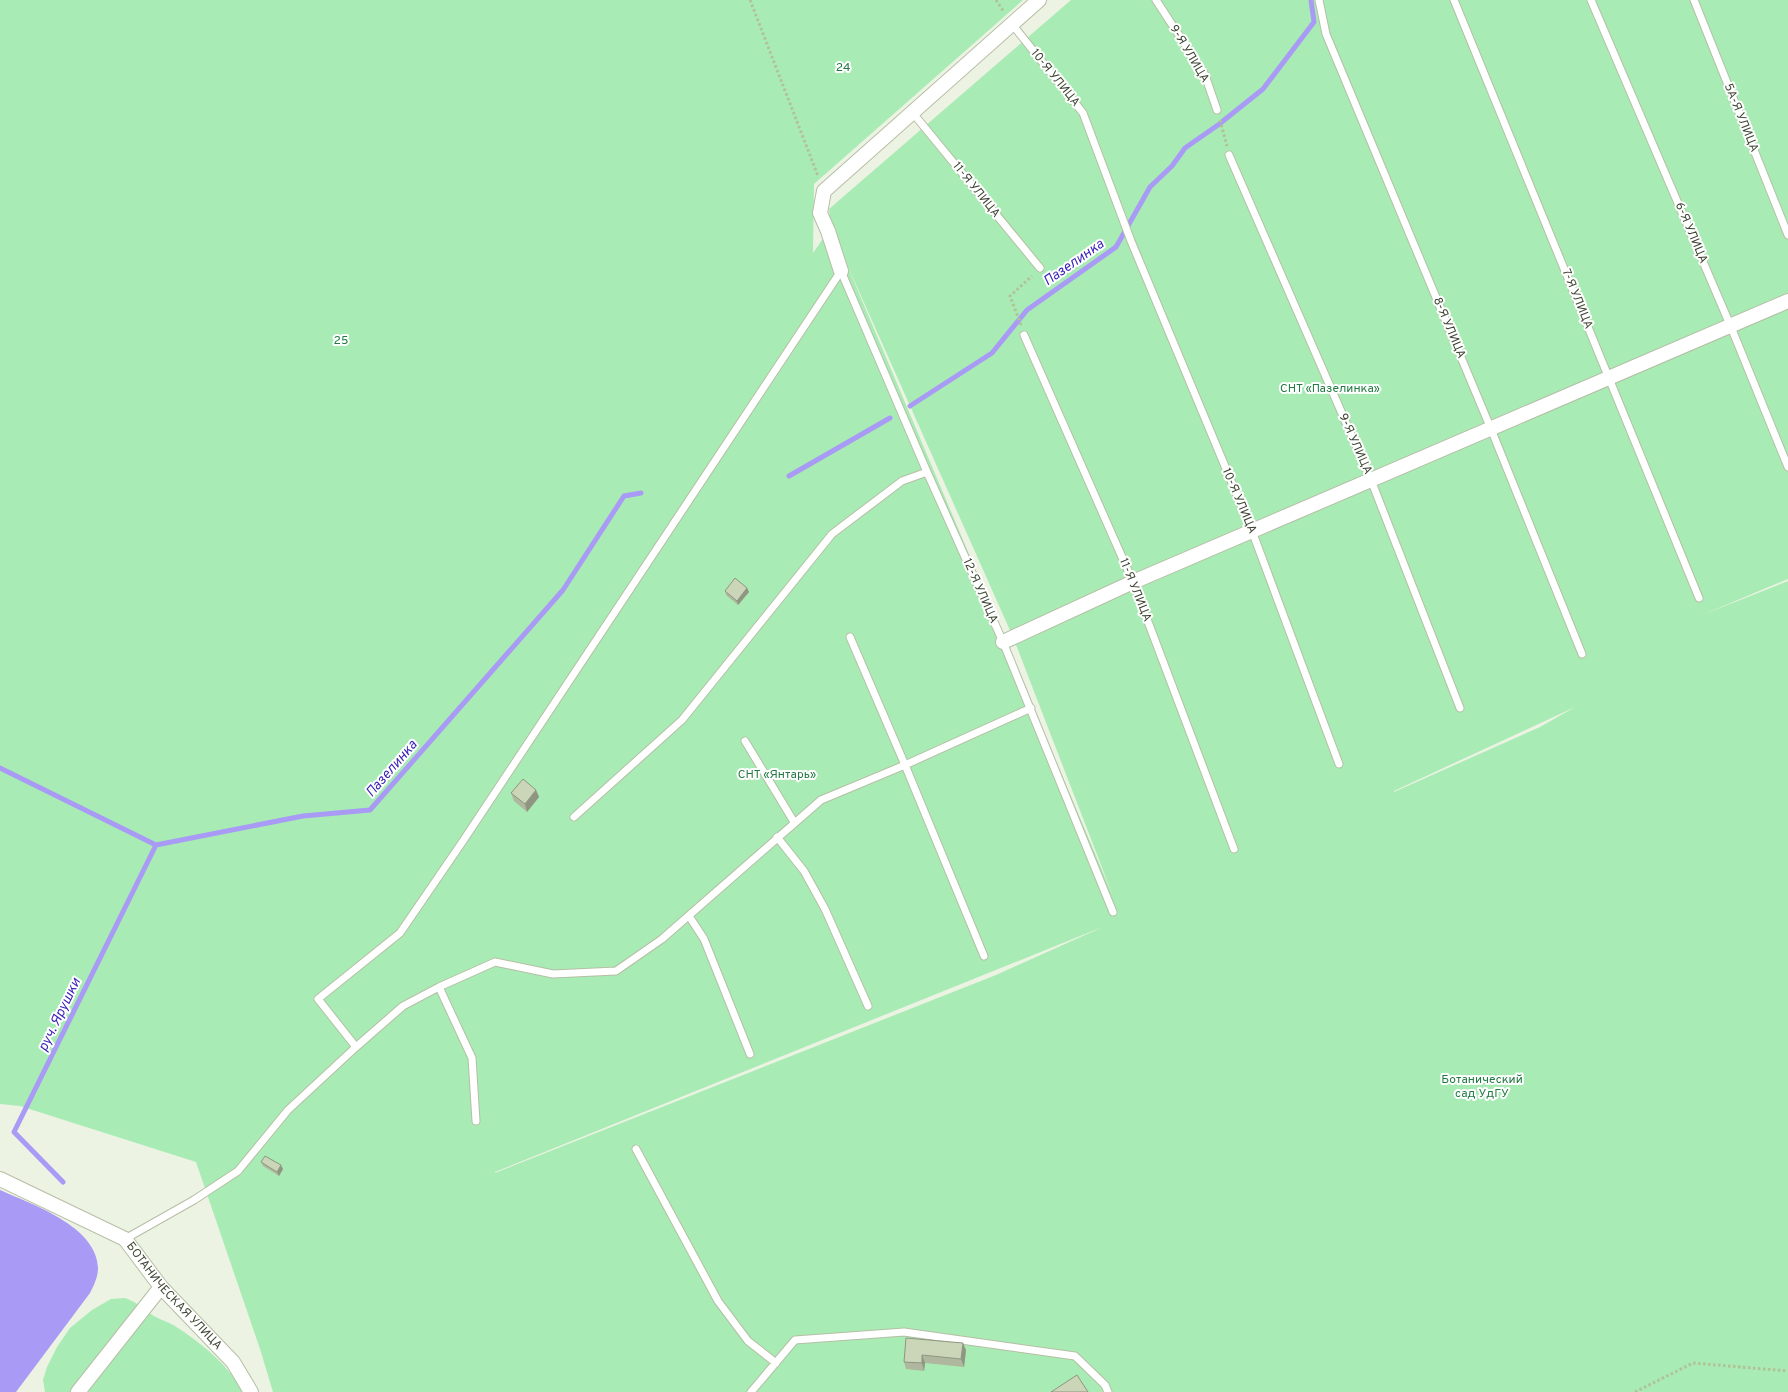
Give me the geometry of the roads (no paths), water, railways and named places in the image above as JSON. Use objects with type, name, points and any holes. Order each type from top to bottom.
[{"type":"street","points":[[841,271],[820,213],[824,191],[1039,0]]},
{"type":"street","points":[[1003,642],[1133,582],[1788,301]]},
{"type":"street","name":"БОТАНИЧЕСКАЯ УЛИЦА","points":[[0,1179],[125,1239],[161,1287],[233,1362],[251,1392]]},
{"type":"street","points":[[78,1392],[161,1287]]},
{"type":"lane","name":"9-Я УЛИЦА","points":[[1156,0],[1205,75],[1217,110]]},
{"type":"lane","name":"8-Я УЛИЦА","points":[[1319,0],[1326,34],[1491,429],[1582,654]]},
{"type":"lane","name":"7-Я УЛИЦА","points":[[1454,0],[1699,598]]},
{"type":"lane","name":"6-Я УЛИЦА","points":[[1590,0],[1731,327],[1788,467]]},
{"type":"lane","name":"5А-Я УЛИЦА","points":[[1694,0],[1788,236]]},
{"type":"lane","name":"10-Я УЛИЦА","points":[[1012,24],[1083,112],[1130,242],[1252,531],[1338,764]]},
{"type":"lane","name":"11-Я УЛИЦА","points":[[912,112],[1040,268]]},
{"type":"lane","name":"9-Я УЛИЦА","points":[[1229,155],[1371,480],[1460,708]]},
{"type":"lane","name":"12-Я УЛИЦА","points":[[841,271],[927,472],[1003,642],[1114,912]]},
{"type":"lane","points":[[356,1047],[318,999],[400,933],[841,271]]},
{"type":"lane","name":"11-Я УЛИЦА","points":[[1024,335],[1133,582],[1234,849]]},
{"type":"lane","points":[[574,817],[682,720],[832,534],[902,480],[927,472]]},
{"type":"lane","points":[[850,637],[984,956]]},
{"type":"lane","points":[[125,1239],[194,1200],[238,1171],[288,1110],[403,1006],[439,986],[495,962],[553,974],[616,970],[662,939],[821,800],[905,765],[1031,708]]},
{"type":"lane","points":[[745,741],[794,822]]},
{"type":"lane","points":[[777,838],[804,871],[825,909],[868,1006]]},
{"type":"lane","points":[[689,916],[704,939],[750,1054]]},
{"type":"lane","points":[[439,986],[472,1058],[476,1120]]},
{"type":"lane","points":[[636,1149],[718,1301],[748,1341],[776,1363]]},
{"type":"lane","points":[[754,1391],[794,1340],[904,1332],[1074,1356],[1105,1385],[1108,1392]]},
{"type":"waterway","name":"Пазелинка","points":[[910,406],[992,353],[1027,310],[1116,247],[1150,187],[1172,166],[1185,148],[1218,125],[1263,89],[1314,22],[1311,0]]},
{"type":"waterway","name":"Пазелинка","points":[[789,476],[890,418]]},
{"type":"waterway","name":"Пазелинка","points":[[0,768],[156,845],[303,816],[370,810],[563,590],[624,496],[641,493]]},
{"type":"waterway","name":"руч. Ярушки","points":[[63,1182],[14,1132],[156,845]]},
{"type":"park label","name":"24","points":[[843,68]]},
{"type":"park label","name":"25","points":[[341,341]]},
{"type":"park label","name":"СНТ «Пазелинка»","points":[[1330,389]]},
{"type":"park label","name":"СНТ «Янтарь»","points":[[777,775]]},
{"type":"park label","name":"Ботанический сад УдГУ","points":[[1482,1087]]}]
